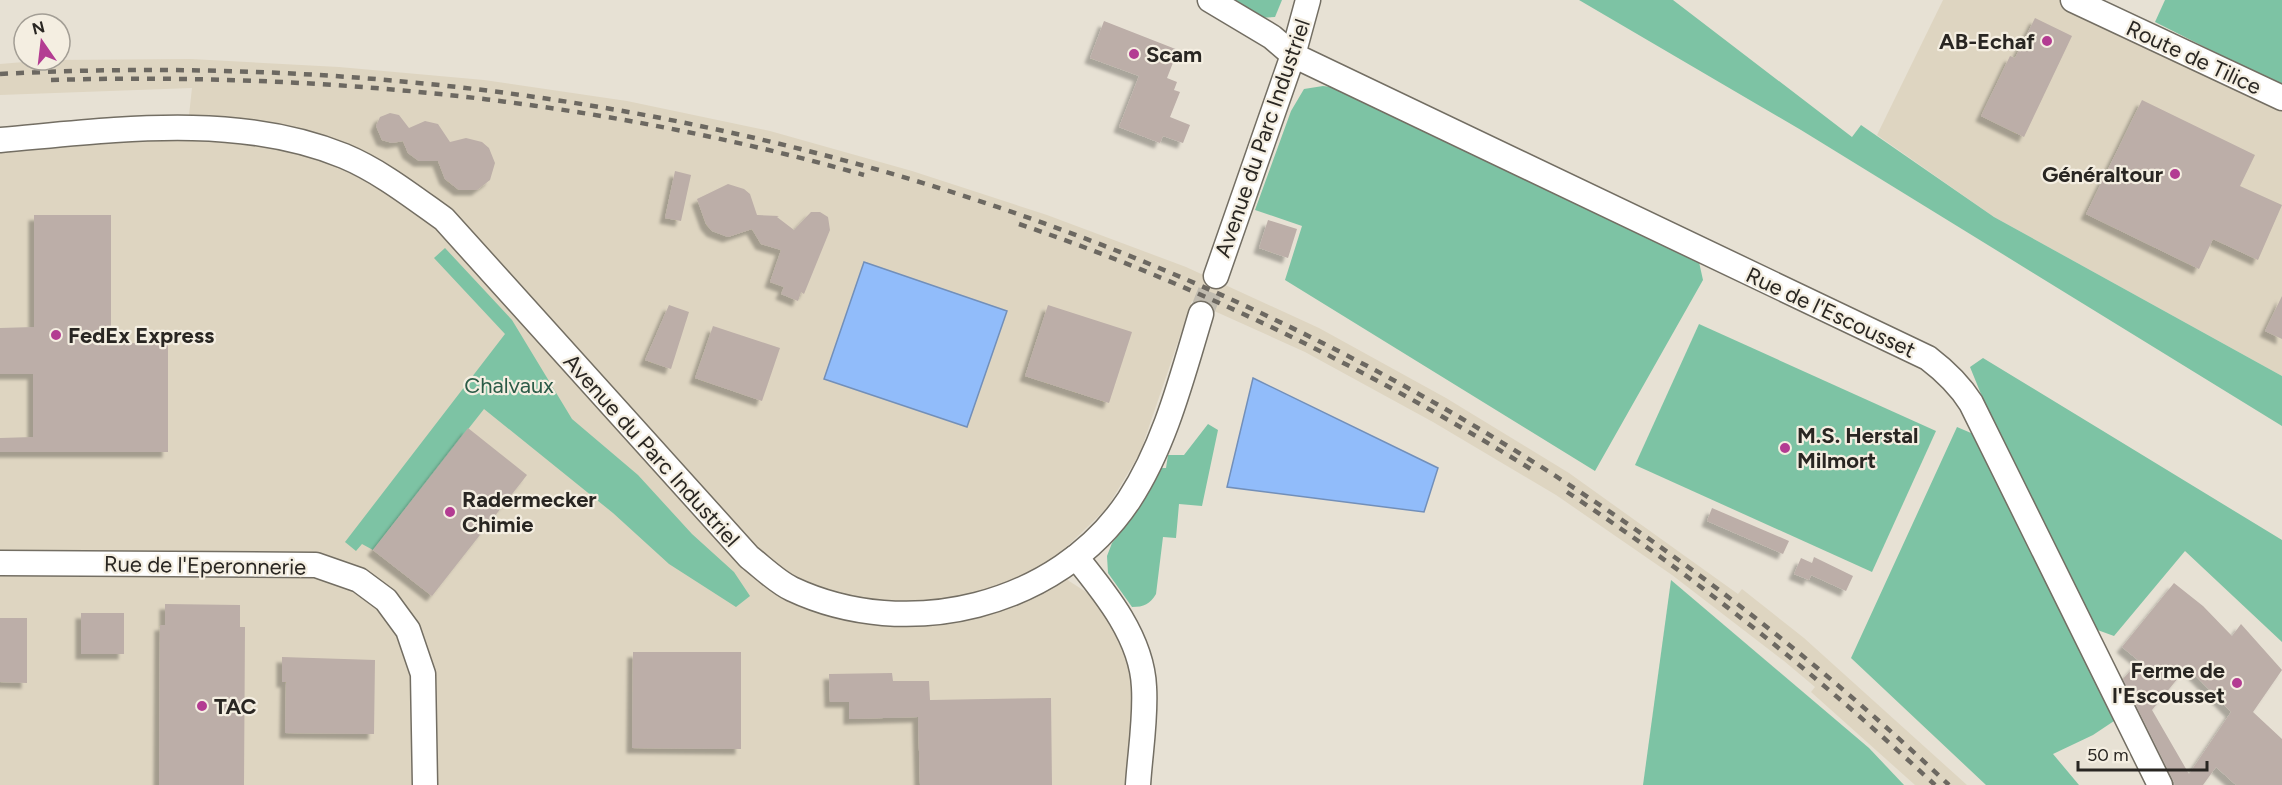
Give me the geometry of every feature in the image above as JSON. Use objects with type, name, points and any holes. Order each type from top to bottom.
[{"type":"street","name":"Rue de l'Escousset","points":[[1210,0],[1272,37],[1293,55],[1928,358],[1945,371],[1971,403],[2160,785]]},
{"type":"street","name":"Avenue du Parc Industriel","points":[[1216,276],[1293,55],[1308,0]]},
{"type":"street","name":"Route de Tilice","points":[[2073,0],[2282,98]]},
{"type":"street","name":"Avenue du Parc Industriel","points":[[0,140],[102,131],[221,128],[282,136],[335,153],[396,185],[444,219],[748,556],[790,588],[858,611],[924,614],[986,605],[1047,577],[1076,557],[1110,526],[1140,482],[1172,404],[1201,314]]},
{"type":"street","points":[[1076,557],[1112,601],[1136,652],[1144,685],[1138,785]]},
{"type":"street","name":"Rue de l'Eperonnerie","points":[[0,563],[316,565],[359,580],[386,600],[408,630],[423,674],[425,785]]},
{"type":"shaded area","points":[[1943,0],[2061,0],[2282,99],[2282,376],[1994,217],[1877,135]]},
{"type":"shaded area","points":[[191,59],[339,67],[484,80],[627,101],[770,131],[912,171],[1047,215],[1186,267],[1319,328],[1446,398],[1569,473],[1738,594],[1742,589],[1804,638],[1967,785],[1915,785],[1811,692],[1815,687],[1784,661],[1672,575],[1556,495],[1433,422],[1305,352],[1192,301],[1140,453],[1107,508],[1052,561],[1069,581],[1094,597],[1122,635],[1137,690],[1128,785],[0,785],[0,127],[189,115],[192,88],[0,95],[0,64],[12,63],[12,72],[72,72],[72,60]]},
{"type":"green space","points":[[1228,0],[1282,0],[1275,17],[1257,18]]},
{"type":"green space","points":[[1579,0],[1673,0],[1852,137],[1861,125],[1994,217],[2282,376],[2282,426],[1801,130]]},
{"type":"green space","points":[[2165,0],[2282,0],[2282,86],[2155,22]]},
{"type":"green space","points":[[1323,86],[1339,88],[1699,262],[1703,280],[1595,471],[1285,280],[1302,226],[1255,210],[1291,111],[1304,89]]},
{"type":"green space","name":"Chalvaux","points":[[445,248],[512,320],[572,419],[638,475],[692,534],[734,572],[750,596],[736,607],[669,564],[613,513],[484,409],[373,550],[362,544],[356,551],[345,542],[505,334],[434,258]]},
{"type":"green space","name":"M.S. Herstal Milmort","points":[[1699,324],[1936,431],[1872,572],[1635,465]]},
{"type":"green space","points":[[1983,358],[2282,540],[2282,642],[2185,551],[2114,636],[2092,628],[1994,426],[1970,367]]},
{"type":"green space","points":[[1208,424],[1218,430],[1202,506],[1179,504],[1176,538],[1163,537],[1156,594],[1146,604],[1132,607],[1108,573],[1107,556],[1112,543],[1137,511],[1161,468],[1166,468],[1168,455],[1184,455]]},
{"type":"green space","points":[[1957,427],[1978,436],[2117,719],[2093,735],[2053,754],[2079,785],[1986,785],[1851,658]]},
{"type":"green space","points":[[1671,580],[1869,748],[1904,785],[1643,785]]},
{"type":"water","points":[[864,262],[1007,311],[967,427],[824,379]]},
{"type":"water","points":[[1253,378],[1438,468],[1424,512],[1227,487]]},
{"type":"building","points":[[2035,18],[2072,36],[2024,137],[1981,116],[2010,56],[2015,58]]},
{"type":"building","points":[[1104,21],[1178,50],[1167,78],[1177,82],[1174,90],[1180,92],[1170,117],[1190,125],[1183,143],[1163,136],[1160,143],[1119,127],[1139,76],[1090,58]]},
{"type":"building","name":"Généraltour","points":[[2142,100],[2255,155],[2240,186],[2282,205],[2258,260],[2213,239],[2199,269],[2086,214]]},
{"type":"building","points":[[390,113],[399,115],[409,128],[425,121],[438,124],[450,142],[466,138],[482,142],[489,148],[495,163],[490,180],[477,190],[459,190],[445,179],[438,161],[419,161],[408,153],[403,141],[392,143],[382,140],[376,126],[380,117]]},
{"type":"building","points":[[675,171],[691,175],[681,221],[665,218]]},
{"type":"building","points":[[728,184],[744,189],[750,194],[757,215],[779,216],[777,217],[794,230],[811,212],[820,212],[828,217],[830,230],[804,294],[801,292],[798,301],[781,294],[784,287],[770,282],[781,250],[761,244],[752,229],[728,237],[712,231],[706,224],[697,199]]},
{"type":"building","name":"FedEx Express","points":[[34,215],[111,215],[111,343],[168,343],[168,452],[0,452],[0,438],[33,437],[33,374],[0,374],[0,328],[34,327]]},
{"type":"building","points":[[1268,220],[1297,229],[1288,258],[1259,248]]},
{"type":"building","points":[[2282,296],[2282,339],[2265,331]]},
{"type":"building","points":[[669,305],[689,312],[671,369],[645,360]]},
{"type":"building","points":[[1048,305],[1132,332],[1109,403],[1025,376]]},
{"type":"building","points":[[713,326],[780,348],[762,401],[695,378]]},
{"type":"building","name":"Radermecker Chimie","points":[[468,428],[527,475],[432,596],[373,550]]},
{"type":"building","points":[[1712,508],[1789,541],[1783,554],[1707,521]]},
{"type":"building","points":[[1814,557],[1853,576],[1846,591],[1811,575],[1809,580],[1794,574],[1801,558],[1812,563]]},
{"type":"building","name":"Ferme de l'Escousset","points":[[2174,583],[2203,606],[2232,636],[2241,624],[2282,670],[2253,712],[2282,739],[2282,785],[2236,785],[2216,767],[2203,785],[2175,785],[2123,679],[2139,661],[2122,647]],"holes":[[[2187,667],[2231,712],[2189,774],[2152,710]]]},
{"type":"building","name":"TAC","points":[[165,604],[240,605],[240,627],[245,627],[244,785],[159,785],[160,625],[165,625]]},
{"type":"building","points":[[81,613],[124,613],[124,654],[81,654]]},
{"type":"building","points":[[0,618],[27,618],[27,683],[0,682]]},
{"type":"building","points":[[633,652],[741,652],[741,749],[632,748]]},
{"type":"building","points":[[282,657],[375,660],[374,734],[285,733],[286,682],[282,682]]},
{"type":"building","points":[[892,673],[893,681],[929,681],[930,700],[1051,698],[1052,785],[920,785],[918,717],[849,719],[849,702],[830,702],[829,674]]},
{"type":"tunnel","points":[[1201,314],[1216,276]]},
{"type":"railway","points":[[0,74],[272,73],[539,97],[798,148],[1049,225],[1291,327],[1522,455],[1742,608],[1949,785]]},
{"type":"railway","points":[[51,80],[256,81],[461,96],[664,127],[765,149],[864,175]]},
{"type":"railway","points":[[1019,224],[1153,274],[1283,333],[1410,399],[1534,471]]},
{"type":"railway","points":[[1567,492],[1711,594],[1803,668],[1935,785]]},
{"type":"place","name":"AB-Echaf","points":[[2047,41]]},
{"type":"place","name":"Scam","points":[[1134,54]]},
{"type":"place","name":"Généraltour","points":[[2175,174]]},
{"type":"place","name":"FedEx Express","points":[[56,335]]},
{"type":"place","name":"M.S. Herstal Milmort","points":[[1785,448]]},
{"type":"place","name":"Radermecker Chimie","points":[[450,512]]},
{"type":"place","name":"Ferme de l'Escousset","points":[[2237,683]]},
{"type":"place","name":"TAC","points":[[202,706]]}]
